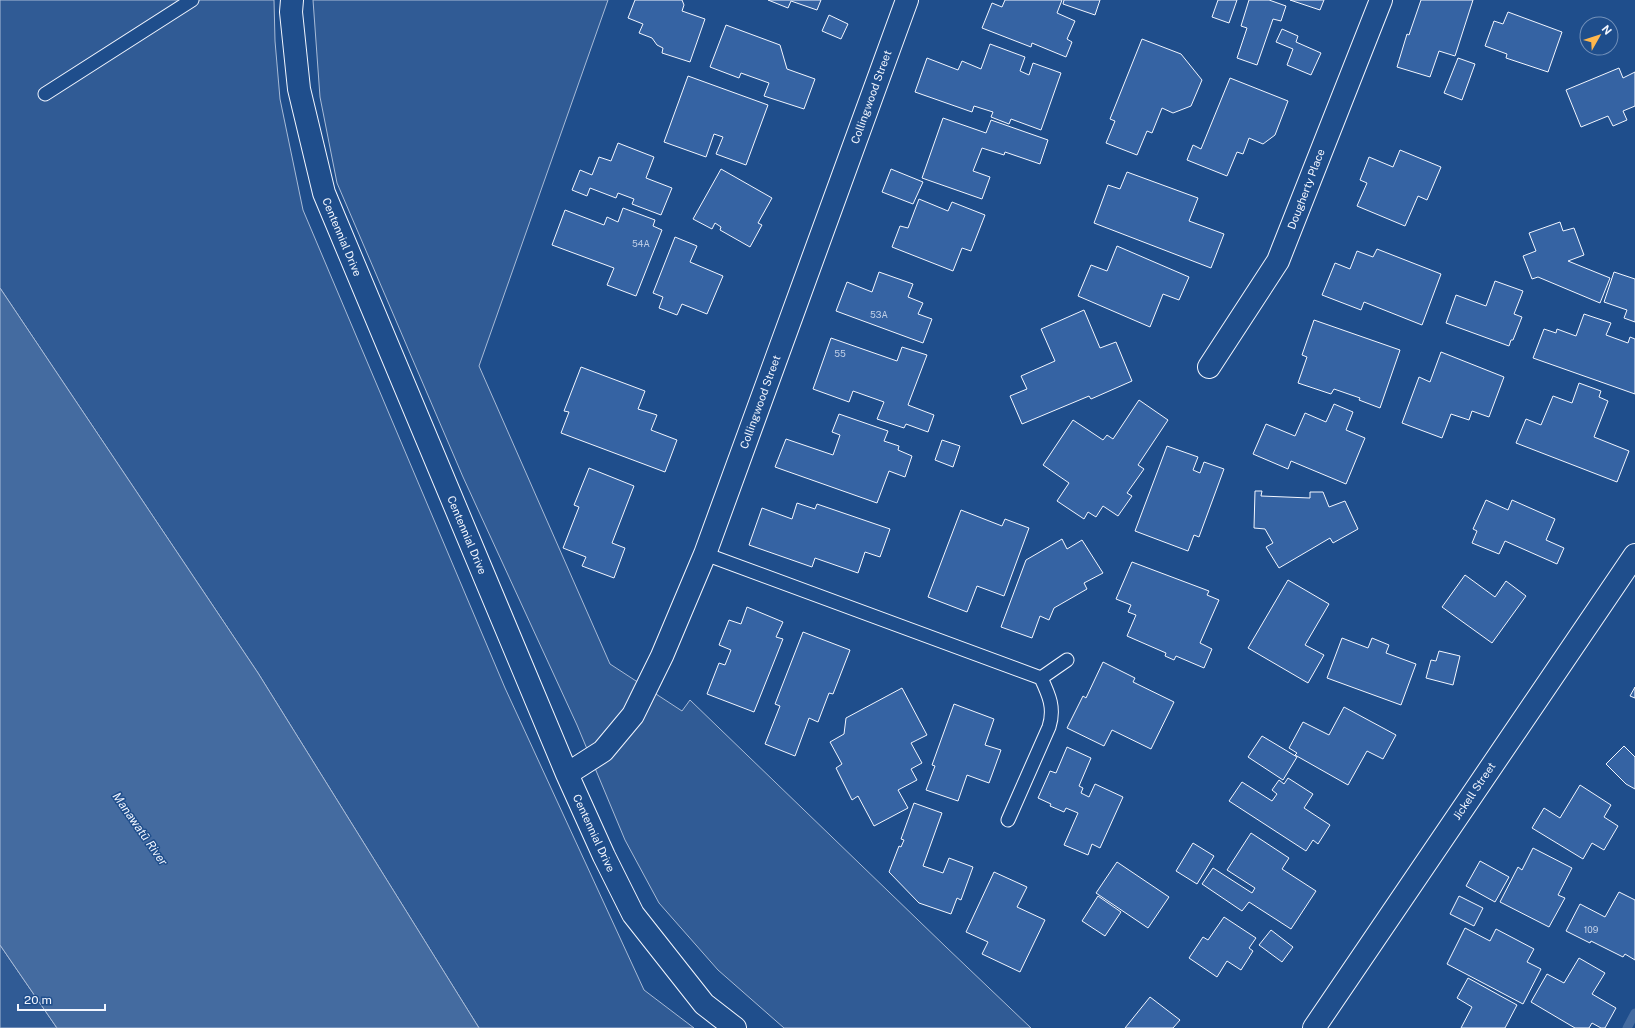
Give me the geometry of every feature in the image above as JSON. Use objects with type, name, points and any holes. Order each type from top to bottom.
[{"type":"street","name":"Centennial Drive","points":[[292,0],[291,12],[299,89],[324,193],[567,774],[604,856],[633,914],[704,1004],[736,1028]]},
{"type":"street","name":"Collingwood Street","points":[[567,774],[603,751],[633,715],[662,656],[705,554],[907,0]]},
{"type":"street","name":"Dougherty Place","points":[[1210,367],[1278,261],[1381,0]]},
{"type":"street","name":"Jickell Street","points":[[1314,1028],[1635,555]]},
{"type":"lane","points":[[45,94],[192,0]]},
{"type":"lane","points":[[705,554],[1041,678],[1051,703],[1052,716],[1049,727],[1008,820]]},
{"type":"lane","points":[[1041,678],[1067,660]]},
{"type":"shaded area","points":[[0,0],[274,0],[275,41],[280,99],[303,210],[505,688],[644,990],[694,1028],[479,1028],[258,673],[0,288]]},
{"type":"shaded area","points":[[313,0],[608,0],[479,366],[610,664],[682,711],[690,700],[1031,1028],[784,1028],[718,970],[659,903],[625,840],[577,725],[463,477],[337,183],[320,97]]},
{"type":"shaded area","points":[[0,945],[57,1028],[0,1028]]},
{"type":"water","name":"Manawatū River","points":[[0,288],[258,673],[479,1028],[57,1028],[0,945]]},
{"type":"building","points":[[635,0],[682,0],[684,5],[682,11],[705,19],[690,62],[662,53],[663,48],[657,45],[652,38],[639,33],[643,24],[628,18]]},
{"type":"building","points":[[768,0],[821,0],[817,10],[791,1],[788,8]]},
{"type":"building","points":[[1005,0],[1062,0],[1057,13],[1075,21],[1067,39],[1072,42],[1066,57],[1032,43],[1031,47],[982,28],[992,3],[1002,7]]},
{"type":"building","points":[[1064,0],[1100,0],[1095,15],[1063,4]]},
{"type":"building","points":[[1218,0],[1237,0],[1229,23],[1212,17]]},
{"type":"building","points":[[1249,0],[1269,0],[1286,6],[1281,21],[1273,19],[1257,65],[1237,58],[1247,28],[1241,26]]},
{"type":"building","points":[[1290,0],[1324,0],[1320,10]]},
{"type":"building","points":[[1421,0],[1473,0],[1455,56],[1439,51],[1430,77],[1397,67],[1407,34],[1409,35]]},
{"type":"building","points":[[1508,12],[1562,32],[1548,72],[1506,58],[1507,54],[1485,46],[1494,21],[1503,24]]},
{"type":"building","points":[[829,15],[848,24],[841,39],[822,31]]},
{"type":"building","points":[[726,25],[780,45],[787,69],[815,79],[804,109],[764,96],[769,83],[741,73],[739,78],[710,67]]},
{"type":"building","points":[[1282,29],[1298,36],[1296,42],[1321,53],[1311,75],[1287,65],[1293,49],[1276,42]]},
{"type":"building","points":[[1142,39],[1181,54],[1202,80],[1191,106],[1173,113],[1162,108],[1152,133],[1147,131],[1137,155],[1106,143],[1115,121],[1110,119]]},
{"type":"building","points":[[990,44],[1025,57],[1020,71],[1029,75],[1033,63],[1061,73],[1041,130],[1011,119],[1009,124],[991,117],[993,112],[974,106],[972,112],[915,92],[927,58],[958,70],[962,61],[981,69]]},
{"type":"building","points":[[1458,58],[1475,64],[1462,100],[1444,93]]},
{"type":"building","points":[[1619,68],[1623,78],[1635,72],[1635,106],[1623,111],[1627,120],[1613,126],[1608,116],[1581,127],[1566,90]]},
{"type":"building","points":[[688,76],[768,105],[746,165],[716,154],[723,137],[714,134],[706,157],[664,142]]},
{"type":"building","points":[[1230,78],[1288,101],[1275,135],[1263,144],[1249,138],[1243,154],[1237,152],[1227,176],[1187,160],[1193,145],[1201,149]]},
{"type":"building","points":[[943,118],[986,133],[991,120],[1048,140],[1040,164],[1005,152],[1004,155],[982,148],[973,171],[990,177],[982,199],[922,178]]},
{"type":"building","points":[[618,143],[654,157],[646,178],[672,188],[661,215],[632,204],[634,199],[618,193],[616,198],[590,188],[587,196],[572,190],[580,170],[592,175],[599,157],[611,161]]},
{"type":"building","points":[[1400,150],[1441,167],[1427,200],[1418,196],[1405,226],[1357,206],[1367,183],[1360,180],[1369,157],[1393,167]]},
{"type":"building","points":[[721,169],[772,198],[758,223],[762,225],[750,247],[720,230],[721,227],[715,223],[712,229],[693,219]]},
{"type":"building","points":[[891,169],[923,182],[913,204],[882,192]]},
{"type":"building","points":[[1127,172],[1198,198],[1189,221],[1224,234],[1211,268],[1094,223],[1108,185],[1120,189]]},
{"type":"building","points":[[919,199],[948,211],[952,202],[985,215],[971,251],[962,248],[953,271],[892,247],[900,226],[908,228]]},
{"type":"building","points":[[623,208],[655,220],[653,226],[662,230],[636,296],[607,285],[614,268],[552,245],[565,210],[604,225],[607,217],[618,222]]},
{"type":"building","points":[[1560,222],[1563,231],[1574,228],[1584,255],[1568,261],[1610,278],[1600,303],[1538,277],[1532,279],[1523,256],[1536,251],[1529,233]]},
{"type":"building","points":[[675,237],[697,246],[690,262],[723,276],[707,314],[682,304],[677,315],[659,308],[663,297],[653,293]]},
{"type":"building","points":[[1117,246],[1189,277],[1179,300],[1163,294],[1150,327],[1078,296],[1091,265],[1107,271]]},
{"type":"building","points":[[1377,249],[1441,274],[1422,325],[1364,302],[1361,310],[1322,295],[1335,263],[1350,269],[1357,251],[1373,257]]},
{"type":"building","points":[[879,272],[913,284],[908,297],[923,303],[918,314],[932,319],[923,343],[836,311],[847,282],[872,292]]},
{"type":"building","points":[[1614,272],[1635,279],[1635,322],[1624,318],[1627,310],[1604,302]]},
{"type":"building","points":[[1495,281],[1523,291],[1514,314],[1522,317],[1509,346],[1446,323],[1456,295],[1486,306]]},
{"type":"building","points":[[1084,310],[1100,348],[1116,342],[1132,381],[1091,399],[1089,396],[1022,424],[1010,396],[1027,389],[1021,376],[1055,361],[1041,329]]},
{"type":"building","points":[[1584,314],[1611,323],[1606,335],[1628,343],[1630,337],[1635,339],[1635,394],[1533,358],[1544,329],[1556,333],[1557,329],[1576,336]]},
{"type":"building","points":[[1314,320],[1400,350],[1380,408],[1359,400],[1360,398],[1334,389],[1331,394],[1298,383],[1307,357],[1302,355]]},
{"type":"building","points":[[831,338],[897,361],[902,347],[927,355],[908,405],[934,415],[928,432],[906,424],[904,428],[877,419],[884,402],[853,391],[849,402],[813,389]]},
{"type":"building","points":[[1441,352],[1504,377],[1489,417],[1472,411],[1469,420],[1451,414],[1442,438],[1402,423],[1419,377],[1430,382]]},
{"type":"building","points":[[581,367],[645,391],[638,409],[657,415],[651,430],[677,440],[665,472],[561,433],[569,412],[564,411]]},
{"type":"building","points":[[1579,383],[1601,391],[1599,397],[1608,401],[1594,437],[1629,451],[1617,482],[1516,443],[1526,419],[1541,425],[1553,396],[1572,403]]},
{"type":"building","points":[[1139,400],[1168,420],[1138,465],[1144,469],[1127,493],[1132,496],[1118,516],[1103,506],[1096,517],[1088,512],[1084,519],[1057,501],[1069,483],[1043,465],[1073,420],[1103,440],[1107,435],[1113,439]]},
{"type":"building","points":[[1334,404],[1353,412],[1346,430],[1365,438],[1346,484],[1291,461],[1288,469],[1253,454],[1266,424],[1295,436],[1305,413],[1326,422]]},
{"type":"building","points":[[839,414],[888,431],[884,441],[899,446],[898,450],[912,456],[905,477],[889,471],[877,503],[775,467],[786,439],[833,455],[840,435],[832,432]]},
{"type":"building","points":[[942,440],[960,446],[953,467],[935,460]]},
{"type":"building","points":[[1167,446],[1198,457],[1193,470],[1200,473],[1204,462],[1224,469],[1199,537],[1194,535],[1188,551],[1135,531]]},
{"type":"building","points":[[589,468],[634,486],[612,543],[625,548],[614,578],[582,566],[586,557],[563,548],[579,507],[574,505]]},
{"type":"building","points":[[1255,491],[1262,491],[1261,496],[1310,498],[1310,492],[1323,492],[1329,507],[1345,501],[1358,529],[1333,543],[1330,538],[1279,568],[1266,547],[1273,543],[1265,529],[1254,528]]},
{"type":"building","points":[[1486,500],[1508,510],[1512,500],[1555,519],[1546,540],[1564,548],[1557,564],[1505,541],[1499,554],[1472,543],[1477,531],[1473,529]]},
{"type":"building","points":[[797,503],[815,509],[817,504],[890,529],[880,557],[865,552],[858,573],[815,558],[812,567],[749,545],[762,508],[792,519]]},
{"type":"building","points":[[961,510],[1002,526],[1005,519],[1029,528],[1004,596],[977,586],[967,612],[928,597]]},
{"type":"building","points":[[1062,539],[1067,549],[1082,540],[1103,573],[1084,583],[1087,589],[1054,608],[1049,620],[1040,616],[1032,638],[1001,627],[1026,560]]},
{"type":"building","points":[[1132,562],[1209,591],[1207,595],[1219,600],[1200,643],[1212,649],[1204,668],[1176,656],[1174,660],[1165,656],[1166,653],[1127,636],[1136,615],[1128,612],[1131,605],[1116,599]]},
{"type":"building","points":[[1465,575],[1495,597],[1506,581],[1526,596],[1492,643],[1442,607]]},
{"type":"building","points":[[1288,580],[1329,604],[1305,645],[1324,655],[1308,683],[1248,648]]},
{"type":"building","points":[[747,607],[783,622],[776,637],[783,639],[754,712],[707,694],[719,663],[725,665],[731,650],[719,645],[729,620],[741,624]]},
{"type":"building","points":[[803,632],[850,650],[833,694],[829,693],[818,722],[809,718],[795,756],[765,744],[780,706],[775,704]]},
{"type":"building","points":[[1342,638],[1368,648],[1372,638],[1389,645],[1386,653],[1416,664],[1401,705],[1327,678]]},
{"type":"building","points":[[1439,651],[1460,656],[1453,685],[1426,678],[1431,660],[1436,661]]},
{"type":"building","points":[[1103,662],[1135,678],[1133,682],[1174,702],[1151,749],[1112,730],[1104,746],[1067,728],[1083,696],[1086,698]]},
{"type":"building","points":[[1635,687],[1635,698],[1630,696]]},
{"type":"building","points":[[902,688],[927,735],[911,743],[922,763],[911,769],[917,780],[898,790],[908,808],[874,826],[858,796],[852,800],[836,768],[842,764],[830,742],[844,734],[846,718]]},
{"type":"building","points":[[954,704],[994,719],[985,745],[1001,750],[989,783],[967,775],[958,801],[926,790],[935,766],[932,765]]},
{"type":"building","points":[[1344,707],[1396,735],[1383,759],[1367,751],[1348,785],[1295,755],[1297,753],[1289,748],[1303,722],[1329,735]]},
{"type":"building","points":[[1262,736],[1297,757],[1283,780],[1248,757]]},
{"type":"building","points":[[1624,746],[1635,757],[1635,789],[1626,784],[1606,764]]},
{"type":"building","points":[[1067,747],[1091,758],[1079,786],[1083,788],[1081,793],[1089,797],[1095,784],[1123,797],[1100,848],[1092,844],[1088,855],[1064,845],[1078,813],[1066,808],[1064,812],[1050,806],[1051,804],[1038,798],[1050,771],[1056,773]]},
{"type":"building","points":[[1288,778],[1313,794],[1304,808],[1330,825],[1318,844],[1313,840],[1306,851],[1229,801],[1242,782],[1272,801],[1277,794],[1272,790],[1279,780],[1284,784]]},
{"type":"building","points":[[1580,785],[1611,805],[1604,817],[1618,826],[1604,850],[1592,843],[1583,859],[1532,828],[1544,808],[1560,818]]},
{"type":"building","points":[[914,803],[942,813],[923,866],[943,873],[949,858],[973,867],[961,900],[957,898],[951,914],[919,903],[889,872],[899,846],[901,847],[904,840],[901,839]]},
{"type":"building","points":[[1251,833],[1289,858],[1282,869],[1316,891],[1291,929],[1249,902],[1242,911],[1202,884],[1213,868],[1252,893],[1255,888],[1227,870]]},
{"type":"building","points":[[1193,843],[1214,856],[1197,884],[1176,871]]},
{"type":"building","points":[[1533,848],[1572,868],[1558,895],[1565,898],[1549,927],[1500,902],[1518,867],[1522,870]]},
{"type":"building","points":[[1480,861],[1509,877],[1495,902],[1466,886]]},
{"type":"building","points":[[1117,862],[1169,897],[1148,928],[1096,893]]},
{"type":"building","points":[[994,872],[1027,887],[1017,907],[1045,920],[1020,972],[982,954],[988,942],[966,932]]},
{"type":"building","points":[[1619,892],[1635,900],[1635,960],[1625,954],[1623,957],[1591,941],[1590,943],[1566,931],[1580,904],[1605,917]]},
{"type":"building","points":[[1098,896],[1121,912],[1105,936],[1082,921]]},
{"type":"building","points":[[1459,896],[1483,908],[1474,926],[1450,914]]},
{"type":"building","points":[[1224,917],[1256,938],[1249,948],[1253,951],[1241,970],[1227,961],[1217,977],[1189,958],[1203,937],[1208,940]]},
{"type":"building","points":[[1465,928],[1490,941],[1496,929],[1534,949],[1527,962],[1541,969],[1523,1004],[1447,964]]},
{"type":"building","points":[[1271,930],[1293,947],[1282,962],[1259,945]]},
{"type":"building","points":[[1579,958],[1605,973],[1592,994],[1616,1008],[1605,1028],[1601,1028],[1592,1023],[1589,1028],[1575,1028],[1531,1002],[1547,974],[1564,983]]},
{"type":"building","points":[[1468,978],[1517,1005],[1505,1028],[1461,1028],[1472,1007],[1457,998]]},
{"type":"building","points":[[1150,997],[1180,1020],[1173,1028],[1125,1028]]},
{"type":"waterway","points":[[1627,1028],[1635,1013]]}]
